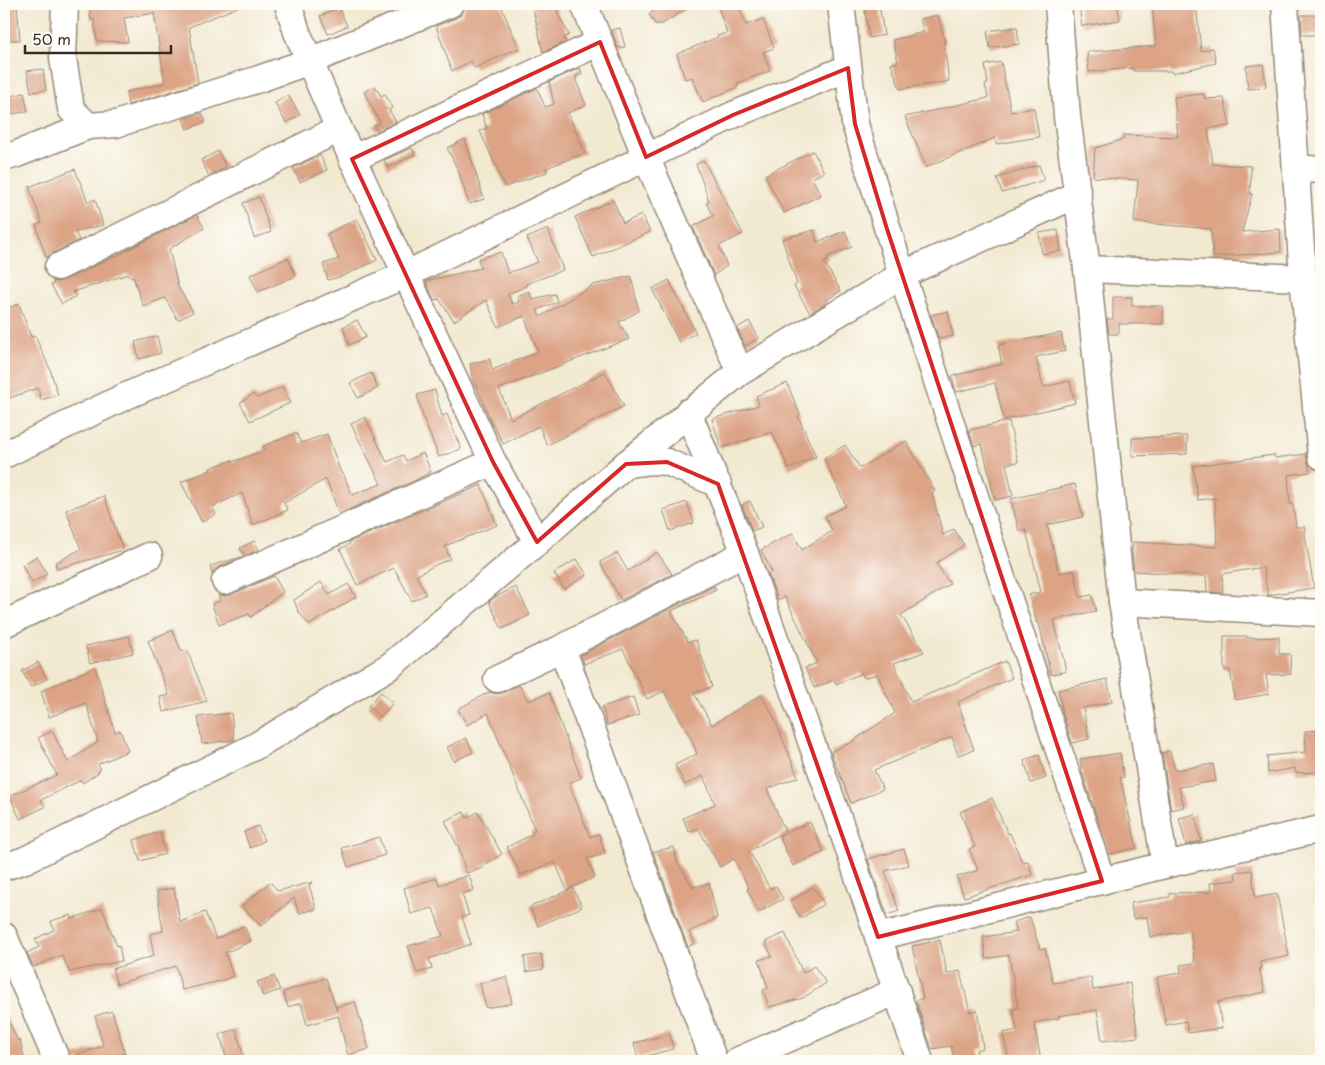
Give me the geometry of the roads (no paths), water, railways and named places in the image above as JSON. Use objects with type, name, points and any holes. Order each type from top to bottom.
[{"type":"street","points":[[65,4],[63,58],[71,109],[88,126]]},
{"type":"street","points":[[288,4],[297,32],[352,159],[493,462],[537,542]]},
{"type":"street","points":[[4,158],[88,126],[116,124],[259,79],[310,61],[450,4]]},
{"type":"street","points":[[584,4],[646,157],[740,372]]},
{"type":"street","points":[[841,4],[855,124],[902,275],[1102,881]]},
{"type":"street","points":[[1058,4],[1067,116],[1087,269],[1122,602],[1165,865]]},
{"type":"street","points":[[1285,4],[1309,169],[1303,278],[1318,387],[1321,456]]},
{"type":"street","points":[[352,159],[600,42]]},
{"type":"street","points":[[4,455],[124,397],[406,274],[734,115],[848,68]]},
{"type":"street","points":[[58,267],[339,129]]},
{"type":"street","points":[[4,867],[25,860],[254,746],[390,666],[626,464],[688,412],[740,372],[902,275],[1078,194]]},
{"type":"street","points":[[1087,269],[1303,278]]},
{"type":"street","points":[[688,412],[745,552],[846,840],[920,1061]]},
{"type":"street","points":[[626,464],[651,461],[667,462],[718,484]]},
{"type":"street","points":[[224,581],[493,462]]},
{"type":"street","points":[[497,679],[562,648],[745,552]]},
{"type":"street","points":[[4,624],[149,556]]},
{"type":"street","points":[[1122,602],[1321,613]]},
{"type":"street","points":[[562,648],[714,1061]]},
{"type":"street","points":[[878,937],[1165,865],[1321,829]]},
{"type":"street","points":[[4,936],[57,1061]]},
{"type":"street","points":[[737,1061],[897,991]]}]
